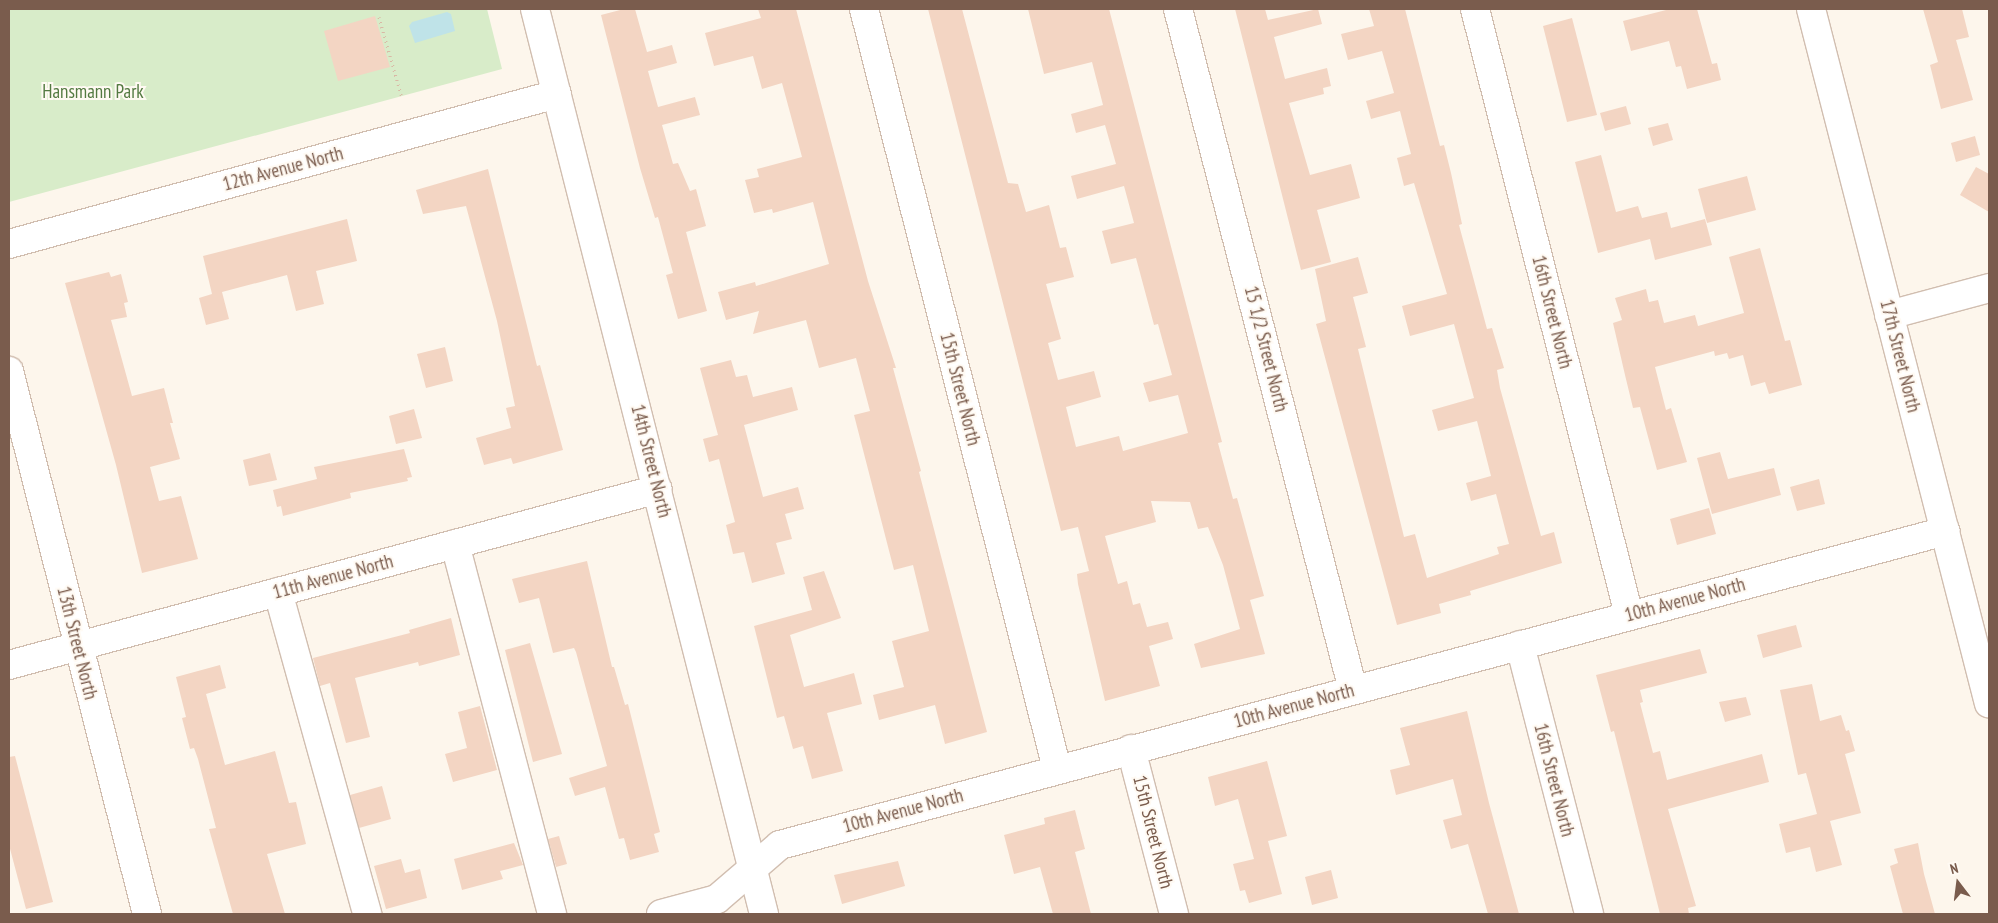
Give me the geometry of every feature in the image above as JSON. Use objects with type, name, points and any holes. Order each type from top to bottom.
[{"type":"street","name":"14th Street North","points":[[535,9],[764,914]]},
{"type":"street","name":"15th Street North","points":[[864,9],[1056,769]]},
{"type":"street","name":"15 1/2 Street North","points":[[1178,9],[1353,690]]},
{"type":"street","name":"16th Street North","points":[[1475,9],[1629,615]]},
{"type":"street","name":"17th Street North","points":[[1811,9],[1945,531],[1980,632],[1989,704]]},
{"type":"street","name":"12th Avenue North","points":[[9,244],[557,94]]},
{"type":"street","points":[[1889,315],[1989,288]]},
{"type":"street","name":"13th Street North","points":[[9,371],[147,914]]},
{"type":"street","name":"11th Avenue North","points":[[9,665],[658,490]]},
{"type":"street","name":"10th Avenue North","points":[[661,914],[717,899],[780,845],[1056,769],[1945,531]]},
{"type":"street","points":[[455,544],[552,914]]},
{"type":"street","points":[[278,592],[366,914]]},
{"type":"street","name":"16th Street North","points":[[1520,645],[1589,914]]},
{"type":"street","name":"15th Street North","points":[[1131,749],[1174,914]]},
{"type":"path","points":[[380,16],[402,98]]},
{"type":"green space","name":"Hansmann Park","points":[[9,9],[487,9],[502,69],[9,202]]},
{"type":"water","points":[[447,12],[451,14],[455,31],[415,43],[409,26],[412,22]]},
{"type":"building","points":[[624,9],[635,9],[647,52],[672,45],[677,63],[648,71],[658,107],[695,97],[700,115],[662,125],[673,164],[678,163],[690,191],[696,189],[706,226],[686,232],[707,311],[678,319],[666,275],[673,273],[658,217],[655,218],[640,168],[601,15]]},
{"type":"building","points":[[758,9],[796,9],[868,281],[896,368],[893,368],[987,732],[945,744],[935,705],[879,720],[873,695],[904,687],[892,641],[929,631],[913,565],[894,570],[854,415],[870,411],[856,358],[819,368],[806,320],[753,334],[759,311],[726,320],[718,292],[755,282],[756,286],[829,264],[813,202],[773,213],[772,209],[754,213],[745,180],[759,177],[757,169],[802,157],[782,83],[762,89],[753,56],[714,66],[705,33],[761,18]]},
{"type":"building","points":[[928,9],[962,9],[1008,183],[1018,184],[1026,212],[1049,205],[1060,248],[1066,247],[1074,277],[1046,284],[1061,339],[1048,343],[1058,380],[1094,371],[1101,397],[1066,407],[1076,447],[1119,436],[1123,451],[1188,433],[1178,395],[1149,402],[1143,383],[1172,375],[1158,324],[1154,325],[1136,258],[1111,264],[1102,231],[1134,223],[1124,186],[1077,199],[1071,176],[1116,164],[1105,125],[1076,133],[1071,114],[1103,105],[1092,62],[1044,74],[1028,9],[1109,9],[1222,442],[1218,443],[1233,499],[1237,498],[1264,596],[1250,600],[1265,654],[1201,668],[1194,644],[1240,629],[1223,565],[1208,527],[1198,529],[1190,502],[1151,501],[1156,522],[1105,536],[1118,584],[1127,581],[1133,605],[1140,603],[1147,627],[1168,622],[1173,639],[1149,646],[1160,686],[1105,701],[1078,584],[1077,574],[1089,571],[1078,527],[1061,531]]},
{"type":"building","points":[[1235,9],[1265,9],[1268,20],[1318,9],[1322,24],[1274,37],[1285,79],[1327,68],[1331,86],[1323,88],[1324,94],[1289,103],[1310,175],[1351,164],[1360,198],[1317,210],[1331,262],[1301,270]]},
{"type":"building","points":[[1369,9],[1405,9],[1440,146],[1444,145],[1462,224],[1459,225],[1487,329],[1492,328],[1504,368],[1497,370],[1500,388],[1541,536],[1554,532],[1562,563],[1470,591],[1471,595],[1439,604],[1441,613],[1397,625],[1316,324],[1326,321],[1315,269],[1358,257],[1368,293],[1353,297],[1366,347],[1358,349],[1404,537],[1415,534],[1427,578],[1499,554],[1497,547],[1509,544],[1496,494],[1471,501],[1466,483],[1491,476],[1477,421],[1438,431],[1432,410],[1474,398],[1454,324],[1410,336],[1402,306],[1447,294],[1414,183],[1404,186],[1397,158],[1411,154],[1400,111],[1371,119],[1366,101],[1394,93],[1382,51],[1348,60],[1341,34],[1374,26]]},
{"type":"building","points":[[1670,9],[1697,9],[1712,64],[1717,63],[1721,80],[1687,89],[1681,66],[1676,67],[1669,41],[1631,51],[1623,21]]},
{"type":"building","points":[[1923,9],[1962,9],[1969,37],[1956,40],[1973,100],[1941,109],[1930,65],[1938,62]]},
{"type":"building","points":[[375,16],[390,67],[338,81],[324,31]]},
{"type":"building","points":[[1572,18],[1597,115],[1567,122],[1543,26]]},
{"type":"building","points":[[1626,106],[1631,124],[1605,131],[1600,113]]},
{"type":"building","points":[[1668,123],[1673,140],[1653,146],[1648,128]]},
{"type":"building","points":[[1975,136],[1980,155],[1956,162],[1951,143]]},
{"type":"building","points":[[1601,155],[1616,212],[1638,206],[1642,218],[1667,212],[1671,228],[1705,219],[1712,245],[1655,260],[1650,239],[1598,253],[1575,162]]},
{"type":"building","points":[[1976,167],[1989,174],[1989,212],[1960,195]]},
{"type":"building","points":[[488,169],[537,366],[540,365],[563,450],[513,464],[511,458],[484,465],[476,438],[511,428],[506,408],[515,406],[497,321],[466,206],[423,214],[416,190]]},
{"type":"building","points":[[1747,176],[1756,210],[1707,223],[1698,189]]},
{"type":"building","points":[[347,219],[357,261],[316,271],[324,304],[296,311],[287,275],[222,292],[229,319],[206,325],[199,298],[212,294],[203,256]]},
{"type":"building","points":[[1760,248],[1785,341],[1790,340],[1802,385],[1769,394],[1765,382],[1751,386],[1743,355],[1729,359],[1727,353],[1715,356],[1714,351],[1655,367],[1666,410],[1671,408],[1687,462],[1657,470],[1640,407],[1633,408],[1613,323],[1622,320],[1615,298],[1646,289],[1649,302],[1658,300],[1664,323],[1695,315],[1698,326],[1744,313],[1729,257]]},
{"type":"building","points":[[109,272],[111,277],[121,274],[128,302],[124,303],[127,317],[111,320],[132,396],[164,388],[173,423],[170,423],[180,459],[150,467],[159,501],[181,496],[198,559],[142,573],[116,465],[65,283]]},
{"type":"building","points":[[445,347],[453,381],[426,388],[417,354]]},
{"type":"building","points":[[731,360],[736,377],[747,375],[753,397],[792,387],[798,410],[744,425],[763,497],[798,487],[804,509],[785,514],[792,539],[776,543],[785,574],[752,583],[744,552],[733,554],[726,525],[735,522],[719,459],[709,462],[703,439],[718,435],[700,368]]},
{"type":"building","points":[[414,409],[422,438],[396,444],[389,416]]},
{"type":"building","points":[[404,449],[412,477],[407,478],[408,481],[350,493],[351,498],[283,516],[281,506],[277,507],[273,490],[317,479],[314,467]]},
{"type":"building","points":[[1720,452],[1728,479],[1774,468],[1781,495],[1712,514],[1697,458]]},
{"type":"building","points":[[270,453],[277,480],[249,486],[243,460]]},
{"type":"building","points":[[1819,479],[1825,504],[1797,511],[1790,487]]},
{"type":"building","points":[[1709,508],[1716,534],[1677,545],[1670,519]]},
{"type":"building","points":[[587,561],[612,667],[614,667],[625,705],[628,704],[660,832],[654,834],[659,852],[630,860],[624,838],[619,839],[605,787],[575,796],[569,778],[607,766],[576,652],[574,648],[553,653],[539,598],[519,603],[512,579]]},
{"type":"building","points":[[824,571],[841,618],[790,635],[804,687],[854,673],[862,704],[827,713],[843,771],[812,779],[803,746],[793,749],[784,716],[777,718],[754,626],[812,610],[803,577]]},
{"type":"building","points":[[451,618],[460,655],[419,666],[418,662],[355,678],[370,737],[346,743],[330,683],[320,686],[313,658],[410,633],[409,630]]},
{"type":"building","points":[[1796,625],[1802,647],[1763,658],[1757,635]]},
{"type":"building","points":[[530,643],[562,754],[533,762],[505,650]]},
{"type":"building","points":[[1700,649],[1707,673],[1640,690],[1643,702],[1640,703],[1653,753],[1660,751],[1667,780],[1762,754],[1769,782],[1668,809],[1696,906],[1688,908],[1689,914],[1660,914],[1614,731],[1611,732],[1596,675]]},
{"type":"building","points":[[220,665],[226,688],[206,694],[225,765],[275,751],[289,803],[296,802],[306,844],[267,854],[285,914],[233,914],[209,829],[216,828],[198,759],[194,748],[190,749],[182,718],[186,717],[176,677]]},
{"type":"building","points":[[1812,684],[1820,721],[1841,715],[1846,731],[1849,730],[1855,751],[1845,754],[1861,813],[1830,821],[1842,865],[1816,872],[1810,847],[1786,853],[1779,824],[1817,814],[1806,773],[1798,775],[1780,690]]},
{"type":"building","points":[[1746,697],[1751,715],[1725,722],[1719,702]]},
{"type":"building","points":[[480,706],[497,770],[453,782],[445,754],[467,748],[458,712]]},
{"type":"building","points":[[1467,711],[1489,803],[1519,914],[1488,914],[1468,844],[1451,849],[1443,820],[1462,815],[1453,779],[1396,795],[1390,770],[1410,765],[1400,728]]},
{"type":"building","points":[[15,756],[53,902],[26,909],[9,845],[9,757]]},
{"type":"building","points":[[1267,761],[1287,836],[1268,841],[1282,894],[1249,903],[1245,890],[1240,891],[1233,864],[1254,859],[1238,799],[1215,806],[1208,777]]},
{"type":"building","points":[[382,786],[391,819],[359,828],[350,795]]},
{"type":"building","points":[[1075,810],[1085,849],[1075,852],[1091,914],[1053,914],[1040,867],[1014,874],[1004,835],[1045,824],[1044,818]]},
{"type":"building","points":[[559,836],[567,864],[556,867],[548,839]]},
{"type":"building","points":[[514,843],[523,865],[500,871],[503,879],[462,890],[454,859]]},
{"type":"building","points":[[1918,843],[1935,914],[1903,914],[1890,866],[1898,863],[1894,849]]},
{"type":"building","points":[[401,859],[405,873],[420,869],[427,898],[386,909],[374,866]]},
{"type":"building","points":[[898,861],[905,886],[842,904],[834,875]]},
{"type":"building","points":[[1331,870],[1338,898],[1312,905],[1305,877]]}]
